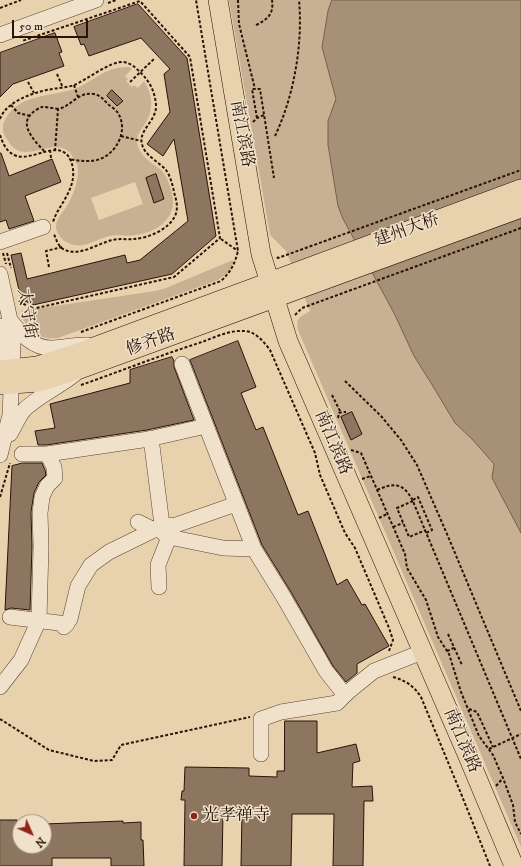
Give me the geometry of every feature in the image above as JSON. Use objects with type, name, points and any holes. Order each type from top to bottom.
[{"type":"main road","name":"南江滨路","points":[[206,0],[248,252],[288,341],[417,654],[500,866]]},
{"type":"main road","name":"南江滨路","points":[[218,0],[261,254],[266,292]]},
{"type":"main road","name":"建州大桥","points":[[296,281],[521,189]]},
{"type":"main road","name":"建州大桥","points":[[296,281],[521,208]]},
{"type":"main road","name":"修齐路","points":[[5,373],[39,382],[81,368],[296,281]]},
{"type":"main road","name":"修齐路","points":[[5,373],[37,366],[266,292]]},
{"type":"main road","name":"南江滨路","points":[[417,654],[464,747],[514,866]]},
{"type":"street","points":[[0,27],[78,0]]},
{"type":"street","points":[[0,35],[96,0]]},
{"type":"street","points":[[2,241],[49,226]]},
{"type":"street","name":"太守街","points":[[0,454],[10,415],[5,373],[13,344],[3,327],[6,273]]},
{"type":"street","points":[[3,327],[21,334],[30,342],[43,347],[51,348],[79,344],[98,346]]},
{"type":"street","points":[[182,364],[254,549],[326,671],[345,695]]},
{"type":"street","points":[[0,454],[24,410],[45,393],[65,382],[81,368]]},
{"type":"street","points":[[22,454],[47,454],[151,438],[206,426]]},
{"type":"street","points":[[151,438],[161,531],[158,565],[159,588]]},
{"type":"street","points":[[0,687],[21,660],[40,620],[40,513],[42,496],[54,478],[54,467],[47,454]]},
{"type":"street","points":[[10,617],[40,620],[66,626],[70,619],[78,586],[91,565],[109,552],[176,525],[236,504]]},
{"type":"street","points":[[138,522],[161,531],[223,548],[254,549]]},
{"type":"street","points":[[261,754],[261,719],[281,712],[338,703],[345,695],[374,671],[417,654]]},
{"type":"path","points":[[0,8],[21,0]]},
{"type":"path","points":[[22,41],[140,0],[190,57],[220,238],[238,251]]},
{"type":"path","points":[[76,334],[221,280],[228,275],[235,264],[238,251],[196,0]]},
{"type":"path","points":[[238,0],[239,24],[255,89]]},
{"type":"path","points":[[256,25],[265,21],[270,14],[273,6],[272,0]]},
{"type":"path","points":[[275,136],[287,105],[294,74],[301,16],[299,0]]},
{"type":"path","points":[[130,82],[155,58]]},
{"type":"path","points":[[0,119],[5,110],[34,93],[74,85],[120,62],[133,66],[152,87],[156,104],[154,117],[143,133],[142,145],[170,177],[177,202],[176,216],[171,222],[160,230],[142,238],[112,240],[81,251],[62,248],[46,251],[49,267]]},
{"type":"path","points":[[57,74],[63,88]]},
{"type":"path","points":[[28,82],[34,93]]},
{"type":"path","points":[[74,85],[78,97]]},
{"type":"path","points":[[255,89],[252,89],[257,118]]},
{"type":"path","points":[[255,89],[260,89],[262,98],[274,178]]},
{"type":"path","points":[[45,152],[31,135],[28,128],[27,122],[30,116],[42,107],[58,109],[63,108],[78,97],[93,94],[100,96],[118,113],[121,122],[121,136],[114,150],[107,155],[90,161],[70,159]]},
{"type":"path","points":[[249,99],[262,98]]},
{"type":"path","points":[[11,106],[18,113],[30,116]]},
{"type":"path","points":[[55,150],[58,109]]},
{"type":"path","points":[[249,125],[257,118],[264,115]]},
{"type":"path","points":[[0,135],[4,146],[18,156],[25,157],[55,150],[63,152],[70,159],[73,174],[71,186],[49,226],[57,242],[62,248]]},
{"type":"path","points":[[121,136],[142,141]]},
{"type":"path","points":[[50,150],[51,158]]},
{"type":"path","points":[[286,255],[521,170]]},
{"type":"path","points":[[306,307],[521,228]]},
{"type":"path","points":[[18,295],[19,302],[32,309],[174,277],[220,238]]},
{"type":"path","points":[[2,241],[6,273]]},
{"type":"path","points":[[345,381],[381,416],[401,440],[416,465],[444,526],[521,711]]},
{"type":"path","points":[[332,394],[340,412],[338,421]]},
{"type":"path","points":[[340,412],[346,412]]},
{"type":"path","points":[[350,449],[361,453],[405,554],[407,568],[426,600],[438,637],[448,651],[461,692],[479,736],[493,755],[503,778],[513,804],[515,822],[521,834]]},
{"type":"path","points":[[360,480],[370,476]]},
{"type":"path","points":[[377,490],[394,484],[408,491],[413,500],[521,759]]},
{"type":"path","points":[[418,497],[432,530],[409,537],[403,523],[397,508],[418,497]]},
{"type":"path","points":[[378,518],[387,514]]},
{"type":"path","points":[[393,527],[403,523]]},
{"type":"path","points":[[448,634],[462,665]]},
{"type":"path","points":[[448,651],[454,648]]},
{"type":"path","points":[[390,676],[405,681],[415,688],[421,696],[490,866]]},
{"type":"path","points":[[469,709],[477,712],[493,747]]},
{"type":"path","points":[[489,749],[521,734]]},
{"type":"path","points":[[493,789],[503,778]]},
{"type":"shaded area","points":[[229,0],[332,0],[328,11],[322,47],[337,99],[328,121],[328,145],[338,206],[343,220],[394,313],[414,356],[455,423],[472,439],[494,464],[492,478],[521,533],[521,847],[298,330],[298,320],[310,311],[286,251],[270,235]]},
{"type":"shaded area","points":[[332,0],[521,0],[521,533],[492,478],[494,464],[472,439],[455,423],[414,356],[394,313],[343,219],[338,206],[328,145],[328,121],[336,99],[322,47],[328,11]]},
{"type":"shaded area","points":[[120,67],[129,67],[132,69],[125,76],[128,79],[126,81],[132,87],[134,85],[138,88],[144,81],[151,97],[150,113],[148,119],[138,134],[137,142],[142,154],[163,172],[170,184],[173,202],[170,215],[156,229],[143,234],[133,236],[109,236],[83,245],[66,242],[57,232],[56,225],[69,203],[75,189],[78,170],[75,161],[68,151],[60,147],[24,152],[16,149],[5,136],[3,124],[11,110],[18,105],[36,98],[77,88],[105,72]],"holes":[[[135,182],[143,204],[99,220],[91,198]]]},
{"type":"shaded area","points":[[233,260],[232,266],[228,272],[218,280],[58,338],[44,337],[34,332],[26,324],[21,311],[155,291],[166,288]]},
{"type":"building","points":[[138,4],[187,58],[216,236],[172,274],[33,305],[21,299],[11,255],[21,253],[27,279],[125,255],[127,263],[140,260],[188,221],[174,139],[163,156],[147,144],[170,112],[164,74],[170,69],[141,38],[89,56],[84,44],[81,45],[74,27]]},
{"type":"building","points":[[55,33],[62,52],[59,53],[64,66],[13,84],[0,97],[0,53]]},
{"type":"building","points":[[112,90],[123,101],[117,106],[107,96]]},
{"type":"building","points":[[0,153],[9,176],[52,159],[61,182],[25,196],[34,221],[9,229],[6,220],[0,222]]},
{"type":"building","points":[[156,174],[164,199],[154,203],[146,178]]},
{"type":"building","points":[[238,341],[256,387],[241,393],[256,430],[263,427],[298,515],[308,511],[337,585],[347,579],[362,605],[365,604],[389,646],[357,664],[357,673],[346,682],[333,666],[291,592],[262,545],[190,360]]},
{"type":"building","points":[[172,357],[174,367],[194,420],[147,430],[38,445],[35,431],[55,428],[50,404],[130,383],[130,370]]},
{"type":"building","points":[[352,412],[362,434],[351,440],[341,417]]},
{"type":"building","points":[[23,463],[42,463],[46,475],[39,482],[34,493],[31,512],[32,546],[30,610],[11,608],[5,610],[12,466]]},
{"type":"building","name":"光孝禅寺","points":[[285,721],[317,721],[317,753],[356,744],[360,761],[353,763],[352,787],[372,786],[373,801],[364,801],[363,866],[333,866],[334,814],[292,814],[291,866],[241,866],[242,813],[223,812],[222,866],[184,866],[185,800],[181,800],[182,791],[184,791],[185,767],[249,768],[249,776],[277,777],[277,771],[284,771]]},
{"type":"building","points":[[0,820],[12,820],[12,854],[52,854],[52,824],[123,821],[123,823],[141,822],[141,840],[143,840],[144,866],[111,866],[111,858],[52,858],[52,866],[0,866]]},
{"type":"place","name":"光孝禅寺","points":[[194,816]]}]
